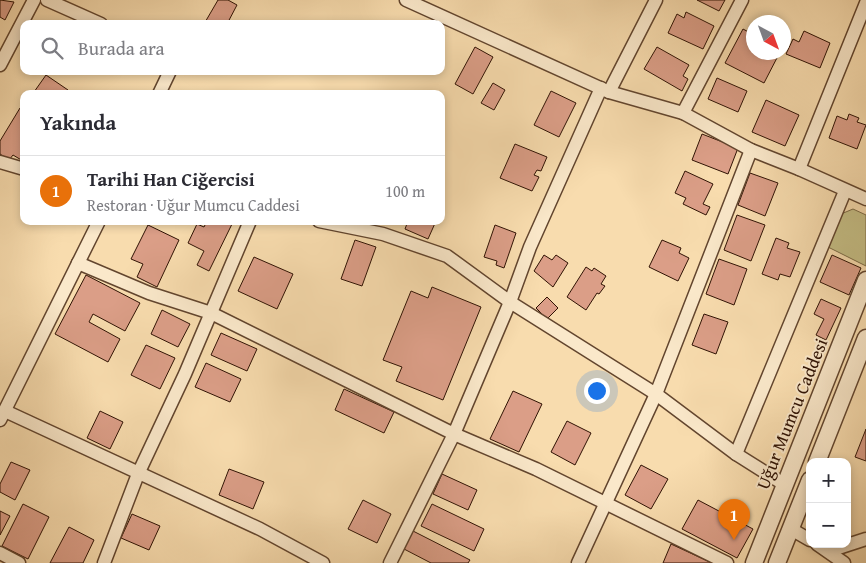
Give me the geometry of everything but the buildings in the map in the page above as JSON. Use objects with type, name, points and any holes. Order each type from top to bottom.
[{"type":"street","points":[[24,20],[34,0]]},
{"type":"street","points":[[46,0],[92,20]]},
{"type":"street","points":[[406,0],[605,90],[683,113],[751,150],[866,199]]},
{"type":"street","points":[[390,563],[454,434],[510,302],[530,247],[605,90],[656,0]]},
{"type":"street","points":[[683,113],[742,0]]},
{"type":"street","points":[[799,169],[866,4]]},
{"type":"street","points":[[0,65],[20,27]]},
{"type":"street","points":[[161,90],[168,75]]},
{"type":"street","points":[[578,563],[656,394],[751,150]]},
{"type":"street","points":[[0,162],[20,169]]},
{"type":"street","points":[[736,454],[845,191]]},
{"type":"street","points":[[97,225],[3,416],[138,474],[260,530],[323,563]]},
{"type":"street","points":[[104,563],[138,474],[185,374],[248,225]]},
{"type":"street","points":[[339,225],[384,234],[447,256],[510,302],[656,394],[736,454],[785,485],[806,487]]},
{"type":"street","points":[[78,263],[149,293],[211,313],[454,434],[536,469],[727,563]]},
{"type":"street","name":"Uğur Mumcu Caddesi","points":[[754,563],[866,280]]},
{"type":"street","points":[[819,458],[866,338]]},
{"type":"street","points":[[777,563],[806,490]]},
{"type":"street","points":[[771,522],[791,529],[806,538]]},
{"type":"street","points":[[829,552],[866,539]]},
{"type":"street","points":[[822,548],[844,563]]},
{"type":"street","points":[[0,553],[19,563]]},
{"type":"shaded area","points":[[853,209],[866,215],[866,266],[828,247],[841,214]]},
{"type":"place","name":"Tarihi Han Ciğercisi","points":[[734,540]]}]
